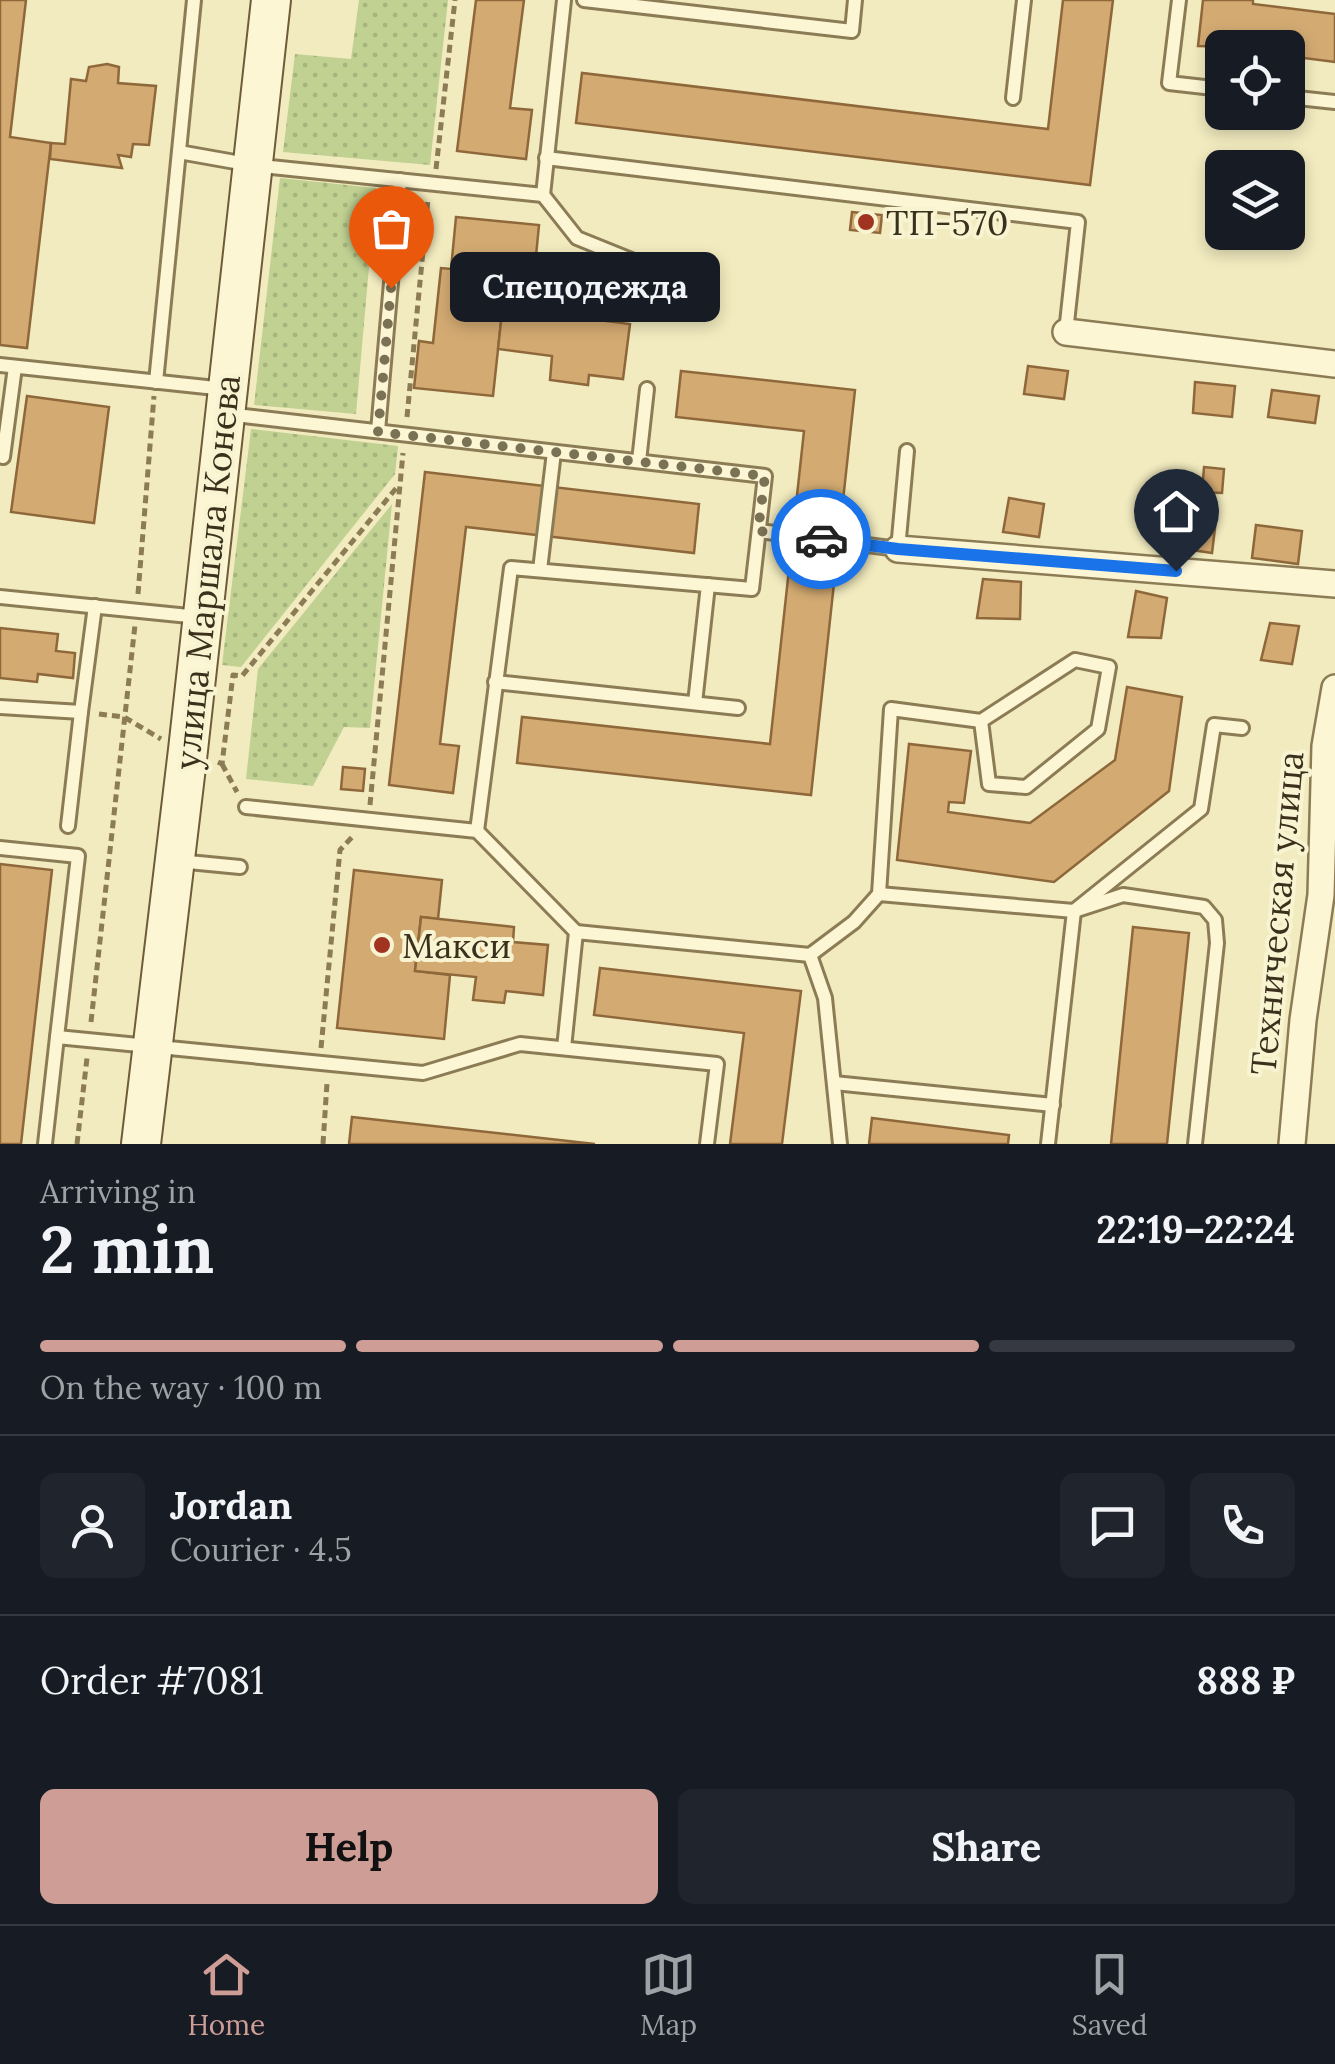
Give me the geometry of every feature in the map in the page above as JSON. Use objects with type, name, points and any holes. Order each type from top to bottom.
[{"type":"main road","name":"улица Маршала Конева","points":[[141,1144],[174,860],[205,757],[201,617],[271,0]]},
{"type":"street","points":[[1066,332],[1335,364]]},
{"type":"street","points":[[898,549],[1335,584]]},
{"type":"street","name":"Техническая улица","points":[[1292,1144],[1303,1020],[1328,896],[1325,746],[1335,688]]},
{"type":"lane","points":[[156,382],[194,0]]},
{"type":"lane","points":[[542,195],[564,0]]},
{"type":"lane","points":[[584,0],[852,31],[855,0]]},
{"type":"lane","points":[[1013,98],[1024,0]]},
{"type":"lane","points":[[1180,0],[1169,83],[1205,87]]},
{"type":"lane","points":[[1305,98],[1335,102]]},
{"type":"lane","points":[[179,152],[252,165],[542,195],[577,238],[634,261],[654,292]]},
{"type":"lane","points":[[546,158],[1078,222],[1066,332]]},
{"type":"lane","points":[[378,432],[400,180]]},
{"type":"lane","points":[[0,365],[156,382],[226,402],[378,432],[765,476],[752,590],[511,568],[477,831]]},
{"type":"lane","points":[[3,456],[15,367]]},
{"type":"lane","points":[[639,461],[647,390]]},
{"type":"lane","points":[[540,570],[554,452]]},
{"type":"lane","points":[[758,531],[898,549],[907,452]]},
{"type":"lane","points":[[694,703],[708,586]]},
{"type":"lane","points":[[0,597],[201,617]]},
{"type":"lane","points":[[68,826],[95,606]]},
{"type":"lane","points":[[246,807],[477,831],[576,932],[810,955],[854,922],[879,894],[891,709],[981,720],[1075,660],[1109,666],[1098,729],[1026,787],[988,784],[981,720]]},
{"type":"lane","points":[[496,682],[738,708]]},
{"type":"lane","points":[[0,707],[81,712]]},
{"type":"lane","points":[[1048,1144],[1074,911],[1201,809],[1214,725],[1242,728]]},
{"type":"lane","points":[[0,848],[78,856],[45,1144]]},
{"type":"lane","points":[[174,860],[240,867]]},
{"type":"lane","points":[[879,894],[1074,911],[1123,895],[1204,907],[1215,920],[1217,943],[1195,1144]]},
{"type":"lane","points":[[564,1048],[576,932]]},
{"type":"lane","points":[[810,955],[824,998],[840,1144]]},
{"type":"lane","points":[[57,1037],[423,1072],[520,1044],[717,1064],[707,1144]]},
{"type":"lane","points":[[834,1082],[1052,1105]]},
{"type":"path","points":[[323,1144],[328,1086],[320,1063],[340,850],[369,820],[428,204],[454,0]]},
{"type":"path","points":[[77,1144],[136,610],[156,382]]},
{"type":"path","points":[[205,757],[233,676],[242,676],[400,482]]},
{"type":"path","points":[[81,712],[124,717],[205,757],[246,807]]},
{"type":"green space","points":[[359,0],[448,0],[430,165],[283,152],[295,54],[351,59]]},
{"type":"green space","points":[[280,178],[376,188],[356,414],[254,405]]},
{"type":"green space","points":[[251,429],[398,446],[395,474],[241,667],[222,665]]},
{"type":"green space","points":[[392,504],[370,728],[344,727],[313,786],[246,779],[258,669]]},
{"type":"building","points":[[0,0],[26,0],[10,137],[51,143],[27,348],[0,345]]},
{"type":"building","points":[[476,0],[524,0],[510,108],[532,110],[526,159],[457,151]]},
{"type":"building","points":[[1063,0],[1113,0],[1090,185],[576,123],[582,73],[1048,129]]},
{"type":"building","points":[[1203,0],[1253,0],[1253,4],[1335,14],[1335,62],[1305,58],[1305,30],[1205,30],[1205,46],[1198,46]]},
{"type":"building","points":[[89,67],[119,67],[118,83],[156,86],[149,145],[133,144],[131,157],[118,155],[122,168],[50,159],[51,143],[65,144],[71,79],[86,81]]},
{"type":"building","name":"ТП-570","points":[[852,212],[882,215],[880,233],[850,230]]},
{"type":"building","points":[[456,217],[539,225],[532,297],[504,294],[493,396],[414,388],[419,341],[433,343],[441,268],[451,269]]},
{"type":"building","points":[[546,289],[592,294],[589,319],[630,324],[623,379],[589,375],[588,385],[550,380],[552,356],[498,349],[504,294],[545,299]]},
{"type":"building","points":[[1028,366],[1068,371],[1064,399],[1024,394]]},
{"type":"building","points":[[681,371],[855,390],[811,795],[517,763],[522,717],[770,744],[804,431],[676,417]]},
{"type":"building","points":[[1195,382],[1235,386],[1232,417],[1193,413]]},
{"type":"building","points":[[1272,390],[1319,396],[1315,423],[1268,417]]},
{"type":"building","points":[[27,396],[109,407],[94,523],[11,512]]},
{"type":"building","points":[[1204,467],[1224,469],[1222,493],[1202,492]]},
{"type":"building","points":[[425,472],[699,504],[694,553],[466,527],[440,744],[459,746],[453,793],[389,785]]},
{"type":"building","points":[[1009,498],[1044,504],[1039,537],[1003,532]]},
{"type":"building","points":[[1177,515],[1216,520],[1212,553],[1172,547]]},
{"type":"building","points":[[1256,525],[1302,531],[1298,564],[1252,558]]},
{"type":"building","points":[[983,579],[1021,582],[1020,619],[977,618]]},
{"type":"building","points":[[1136,591],[1167,598],[1161,638],[1128,637]]},
{"type":"building","points":[[1270,623],[1299,626],[1292,664],[1261,660]]},
{"type":"building","points":[[0,628],[58,634],[56,651],[75,653],[73,678],[38,674],[37,682],[0,678]]},
{"type":"building","points":[[1127,687],[1182,697],[1169,791],[1054,882],[897,860],[909,744],[971,751],[964,803],[949,802],[948,812],[1030,823],[1115,760]]},
{"type":"building","points":[[343,767],[365,769],[363,791],[341,789]]},
{"type":"building","points":[[0,864],[52,870],[21,1144],[0,1144]]},
{"type":"building","name":"Макси","points":[[354,870],[442,880],[438,919],[421,917],[415,971],[450,975],[444,1039],[337,1028]]},
{"type":"building","points":[[421,917],[514,927],[513,942],[548,945],[543,995],[506,991],[504,1003],[473,1000],[476,977],[415,971]]},
{"type":"building","points":[[1133,927],[1189,933],[1167,1144],[1111,1144]]},
{"type":"building","points":[[600,968],[801,991],[782,1144],[730,1144],[744,1033],[594,1015]]},
{"type":"building","points":[[352,1117],[595,1144],[349,1144]]},
{"type":"building","points":[[872,1118],[1009,1135],[1008,1144],[869,1144]]},
{"type":"way so far","points":[[391,288],[378,432],[765,476],[758,531],[821,539]]},
{"type":"place","name":"ТП-570","points":[[866,222]]},
{"type":"place","name":"Спецодежда","points":[[391,288]]},
{"type":"place","name":"Макси","points":[[382,945]]},
{"type":"route","points":[[821,539],[898,549],[1176,571]]}]
